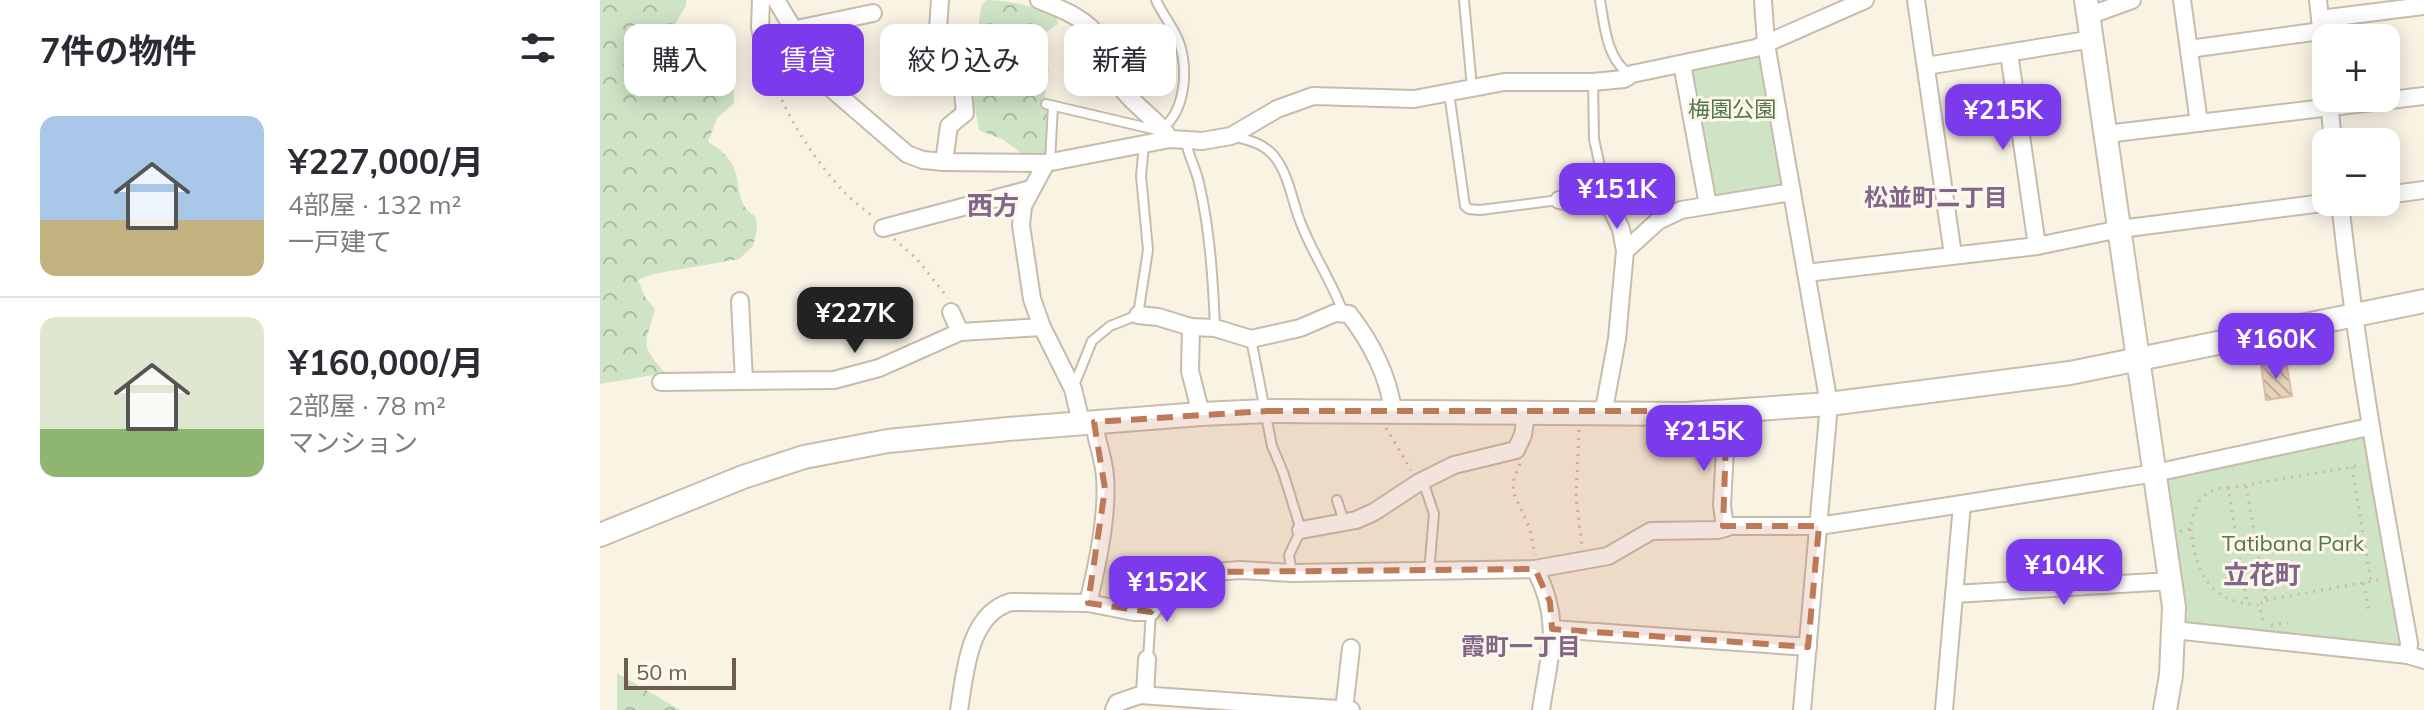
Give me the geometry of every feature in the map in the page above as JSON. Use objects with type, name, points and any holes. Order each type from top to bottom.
[{"type":"street","points":[[760,24],[761,0]]},
{"type":"street","points":[[776,0],[789,24]]},
{"type":"street","points":[[940,0],[935,73],[955,74],[962,81],[965,113],[949,126],[944,162]]},
{"type":"street","points":[[1039,0],[1081,20],[1092,29],[1100,39],[1115,79],[1124,92],[1171,135]]},
{"type":"street","points":[[1763,0],[1766,44],[1829,404],[1802,710]]},
{"type":"street","points":[[840,96],[907,154],[923,160],[1048,162],[1144,144],[1171,135],[1231,136],[1277,109],[1313,96],[1400,99],[1516,81],[1593,82],[1624,79],[1632,74],[1766,44],[1865,0]]},
{"type":"street","points":[[1916,0],[1953,255]]},
{"type":"street","points":[[2132,0],[2087,8],[2171,581],[2174,630],[2165,710]]},
{"type":"street","points":[[2182,0],[2199,123]]},
{"type":"street","points":[[2318,0],[2321,24]]},
{"type":"street","points":[[2326,24],[2424,6]]},
{"type":"street","points":[[821,24],[873,13]]},
{"type":"street","points":[[2189,49],[2312,27]]},
{"type":"street","points":[[1926,66],[2093,39]]},
{"type":"street","points":[[2009,53],[2037,246]]},
{"type":"street","points":[[1682,64],[1708,205]]},
{"type":"street","points":[[2400,98],[2424,96]]},
{"type":"street","points":[[2106,134],[2312,106]]},
{"type":"street","points":[[1048,162],[1023,206],[1021,225],[1032,299],[1042,327],[1096,440],[1104,471],[1105,489],[1096,569],[1088,603]]},
{"type":"street","points":[[1601,172],[1610,206],[1621,229],[1625,251],[1617,339],[1603,415]]},
{"type":"street","points":[[883,228],[1031,189]]},
{"type":"street","points":[[2400,193],[2424,190]]},
{"type":"street","points":[[1625,251],[1645,231],[1668,215],[1708,205],[1792,192]]},
{"type":"street","points":[[1559,200],[1610,206]]},
{"type":"street","points":[[1806,273],[2037,246],[2120,229],[2312,204]]},
{"type":"street","points":[[2341,216],[2369,427],[2409,643],[2416,658]]},
{"type":"street","points":[[740,301],[744,381]]},
{"type":"street","points":[[600,535],[743,477],[804,457],[888,441],[1087,422],[1267,411],[1603,415],[1829,404],[2070,373],[2424,301]]},
{"type":"street","points":[[951,312],[960,332]]},
{"type":"street","points":[[1138,315],[1158,317],[1191,327],[1215,328],[1251,339],[1300,328],[1343,312],[1349,314],[1371,348],[1390,393],[1389,412]]},
{"type":"street","points":[[661,382],[834,380],[879,368],[960,332],[1042,327]]},
{"type":"street","points":[[1191,327],[1190,371],[1201,414]]},
{"type":"street","points":[[1725,528],[1722,505],[1727,411]]},
{"type":"street","points":[[1301,530],[1345,522],[1374,512],[1420,481],[1454,465],[1516,450],[1523,435],[1526,414]]},
{"type":"street","points":[[959,710],[974,640],[980,627],[1000,606],[1011,602],[1088,603],[1134,612],[1151,612],[1164,595],[1201,573],[1241,570],[1292,573],[1536,569],[1585,562],[1616,553],[1651,531],[1731,526],[1819,526],[2155,473],[2369,427]]},
{"type":"street","points":[[1944,710],[1962,504]]},
{"type":"street","points":[[1536,569],[1550,602],[1552,629],[1541,710]]},
{"type":"street","points":[[1954,594],[2171,581]]},
{"type":"street","points":[[1552,629],[1808,647]]},
{"type":"street","points":[[2174,630],[2416,658]]},
{"type":"street","points":[[1344,710],[1351,648]]},
{"type":"street","points":[[1145,695],[1147,659]]},
{"type":"street","points":[[1114,710],[1117,703],[1145,695],[1245,706],[1351,710]]},
{"type":"lane","points":[[1156,0],[1179,44],[1182,64],[1179,108],[1172,121],[1171,135]]},
{"type":"lane","points":[[1464,0],[1472,88]]},
{"type":"lane","points":[[1600,0],[1606,38],[1621,69],[1632,74]]},
{"type":"lane","points":[[1593,82],[1594,139],[1601,172]]},
{"type":"lane","points":[[1449,93],[1465,206],[1480,210],[1559,200]]},
{"type":"lane","points":[[1048,162],[1050,105],[1171,135],[1188,155],[1199,180],[1213,274],[1215,328]]},
{"type":"lane","points":[[1231,136],[1261,145],[1275,158],[1287,180],[1302,228],[1343,312]]},
{"type":"lane","points":[[1073,389],[1092,341],[1110,326],[1138,315],[1148,250],[1141,176],[1144,144]]},
{"type":"lane","points":[[1251,339],[1274,455],[1283,472],[1301,530],[1289,555],[1292,573]]},
{"type":"lane","points":[[1420,481],[1434,514],[1429,572]]},
{"type":"lane","points":[[1337,500],[1345,522]]},
{"type":"lane","points":[[1147,659],[1151,612]]},
{"type":"path","points":[[782,96],[803,137],[841,189],[930,275],[954,308],[951,312]]},
{"type":"path","points":[[1389,412],[1387,430],[1420,481]]},
{"type":"path","points":[[1580,415],[1576,497],[1585,562]]},
{"type":"path","points":[[1516,450],[1521,461],[1514,478],[1513,492],[1530,529],[1536,569]]},
{"type":"path","points":[[2365,465],[2216,488],[2203,495],[2196,505],[2191,529],[2208,584],[2224,597],[2247,603],[2259,605],[2266,600],[2384,579]]},
{"type":"path","points":[[2352,467],[2371,582]]},
{"type":"path","points":[[2246,485],[2266,600]]},
{"type":"path","points":[[2228,488],[2247,603]]},
{"type":"path","points":[[2164,533],[2191,529]]},
{"type":"path","points":[[2364,583],[2369,612]]},
{"type":"path","points":[[2259,605],[2266,640]]},
{"type":"highlighted area","points":[[1267,411],[1727,411],[1723,526],[1819,526],[1808,647],[1552,629],[1550,602],[1535,569],[1212,572],[1164,595],[1151,612],[1088,603],[1105,489],[1094,422]]},
{"type":"green space","points":[[600,0],[686,0],[676,24],[624,24],[624,96],[734,96],[734,103],[717,118],[708,142],[732,164],[741,199],[756,217],[757,230],[753,246],[739,259],[653,274],[638,280],[645,297],[655,309],[646,344],[665,373],[600,384]]},
{"type":"green space","points":[[986,0],[1012,2],[1055,12],[1058,24],[1048,31],[1048,24],[979,24],[981,7]]},
{"type":"green space","name":"梅園公園","points":[[1756,56],[1761,60],[1783,184],[1780,190],[1716,199],[1711,195],[1689,75],[1693,70]]},
{"type":"green space","points":[[973,96],[1045,96],[1043,108],[1050,110],[1047,154],[1025,156],[1004,140],[979,130]]},
{"type":"green space","name":"Tatibana Park","points":[[2360,437],[2367,441],[2402,641],[2396,646],[2188,624],[2184,618],[2165,481],[2168,476]]},
{"type":"green space","points":[[617,673],[680,710],[617,710]]},
{"type":"building","points":[[2286,361],[2292,396],[2266,400],[2261,365]]},
{"type":"district","name":"松並町二丁目","points":[[1936,198]]},
{"type":"district","name":"西方","points":[[993,206]]},
{"type":"district","name":"立花町","points":[[2262,575]]},
{"type":"district","name":"霞町一丁目","points":[[1521,647]]}]
